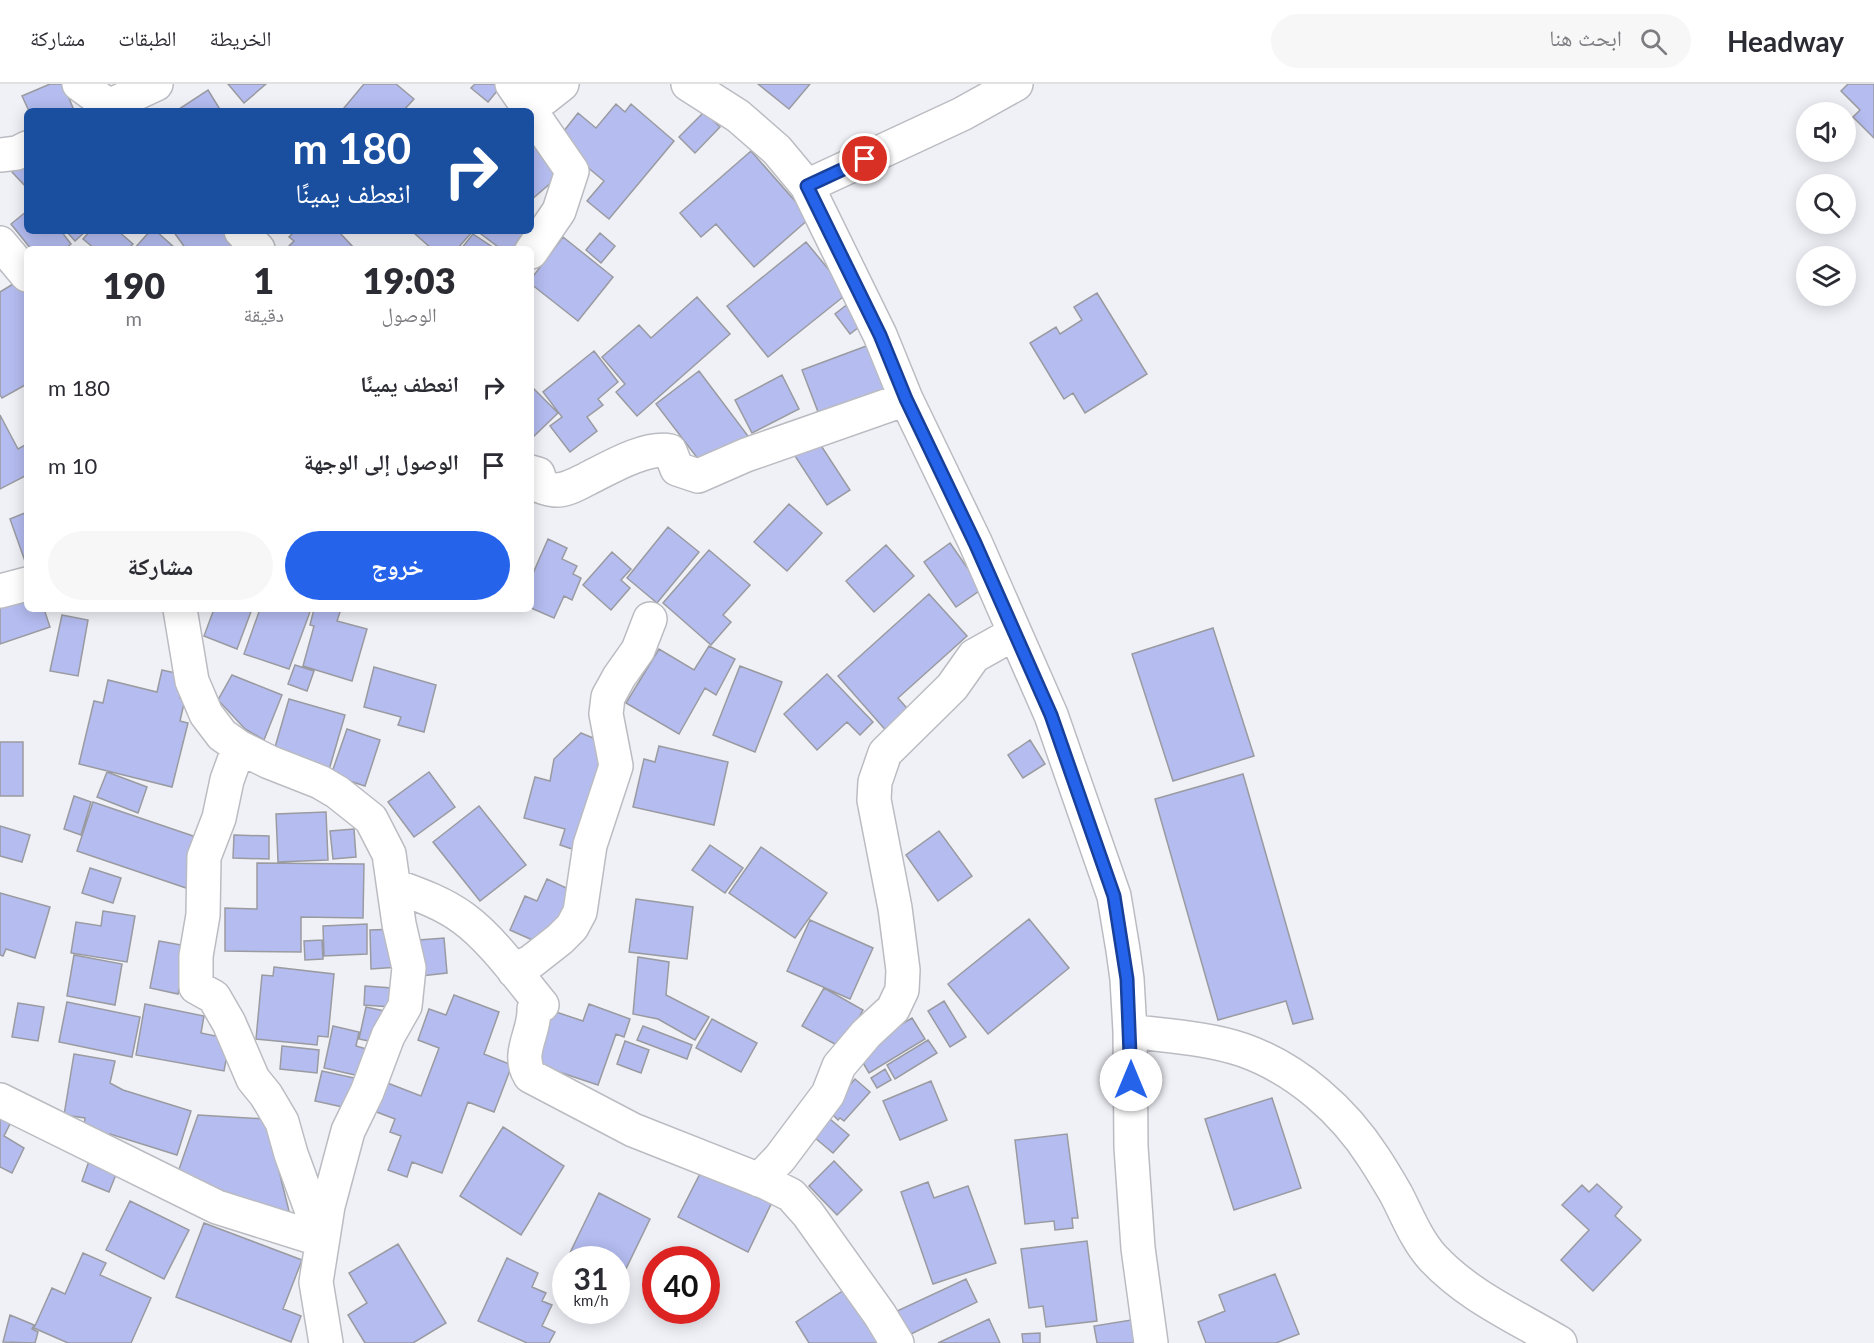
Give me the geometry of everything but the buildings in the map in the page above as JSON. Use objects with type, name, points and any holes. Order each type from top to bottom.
[{"type":"street","points":[[80,84],[103,108]]},
{"type":"street","points":[[518,92],[543,99],[562,84]]},
{"type":"street","points":[[688,84],[738,116],[777,150],[807,186],[880,335],[906,399],[961,513],[1051,715],[1114,896],[1127,979],[1131,1147],[1138,1248],[1151,1343]]},
{"type":"street","points":[[807,186],[962,114],[1016,84]]},
{"type":"street","points":[[518,92],[529,108]]},
{"type":"street","points":[[107,108],[151,95]]},
{"type":"street","points":[[534,115],[572,171],[559,211],[534,248]]},
{"type":"street","points":[[0,155],[24,149]]},
{"type":"street","points":[[244,234],[255,246]]},
{"type":"street","points":[[0,243],[24,271]]},
{"type":"street","points":[[534,473],[538,474],[542,487],[556,490],[569,488],[660,449],[670,451],[678,469],[698,476],[746,455],[906,399]]},
{"type":"street","points":[[0,591],[24,585]]},
{"type":"street","points":[[180,612],[192,681],[206,714],[222,735],[268,762],[320,782],[336,792],[371,819],[389,854],[399,924],[409,968],[405,1006],[388,1036],[367,1092],[348,1131],[328,1206],[316,1282],[326,1343]]},
{"type":"street","points":[[514,971],[532,961],[560,939],[572,927],[580,912],[590,845],[616,766],[606,714],[608,697],[619,676],[638,650],[650,619]]},
{"type":"street","points":[[759,1180],[780,1158],[828,1094],[839,1066],[866,1034],[893,1009],[902,990],[903,970],[894,908],[874,800],[875,782],[885,753],[952,687],[974,656],[1015,633]]},
{"type":"street","points":[[239,747],[227,780],[219,818],[204,857],[203,915],[196,956],[196,987],[214,997],[229,1023],[253,1079],[266,1095],[282,1122],[322,1240]]},
{"type":"street","points":[[395,886],[435,902],[462,917],[514,971],[542,1005],[534,1009],[527,1040],[524,1060],[525,1068],[530,1076],[633,1130],[791,1195],[808,1214],[880,1314],[897,1343]]},
{"type":"street","points":[[1130,1031],[1242,1050],[1278,1066],[1305,1083],[1355,1129],[1430,1255],[1457,1281],[1497,1308],[1560,1343]]},
{"type":"street","points":[[0,1100],[217,1208],[322,1240]]},
{"type":"route","points":[[865,159],[807,186],[880,335],[906,399],[975,543],[1051,715],[1114,896],[1127,979],[1131,1080]]}]
